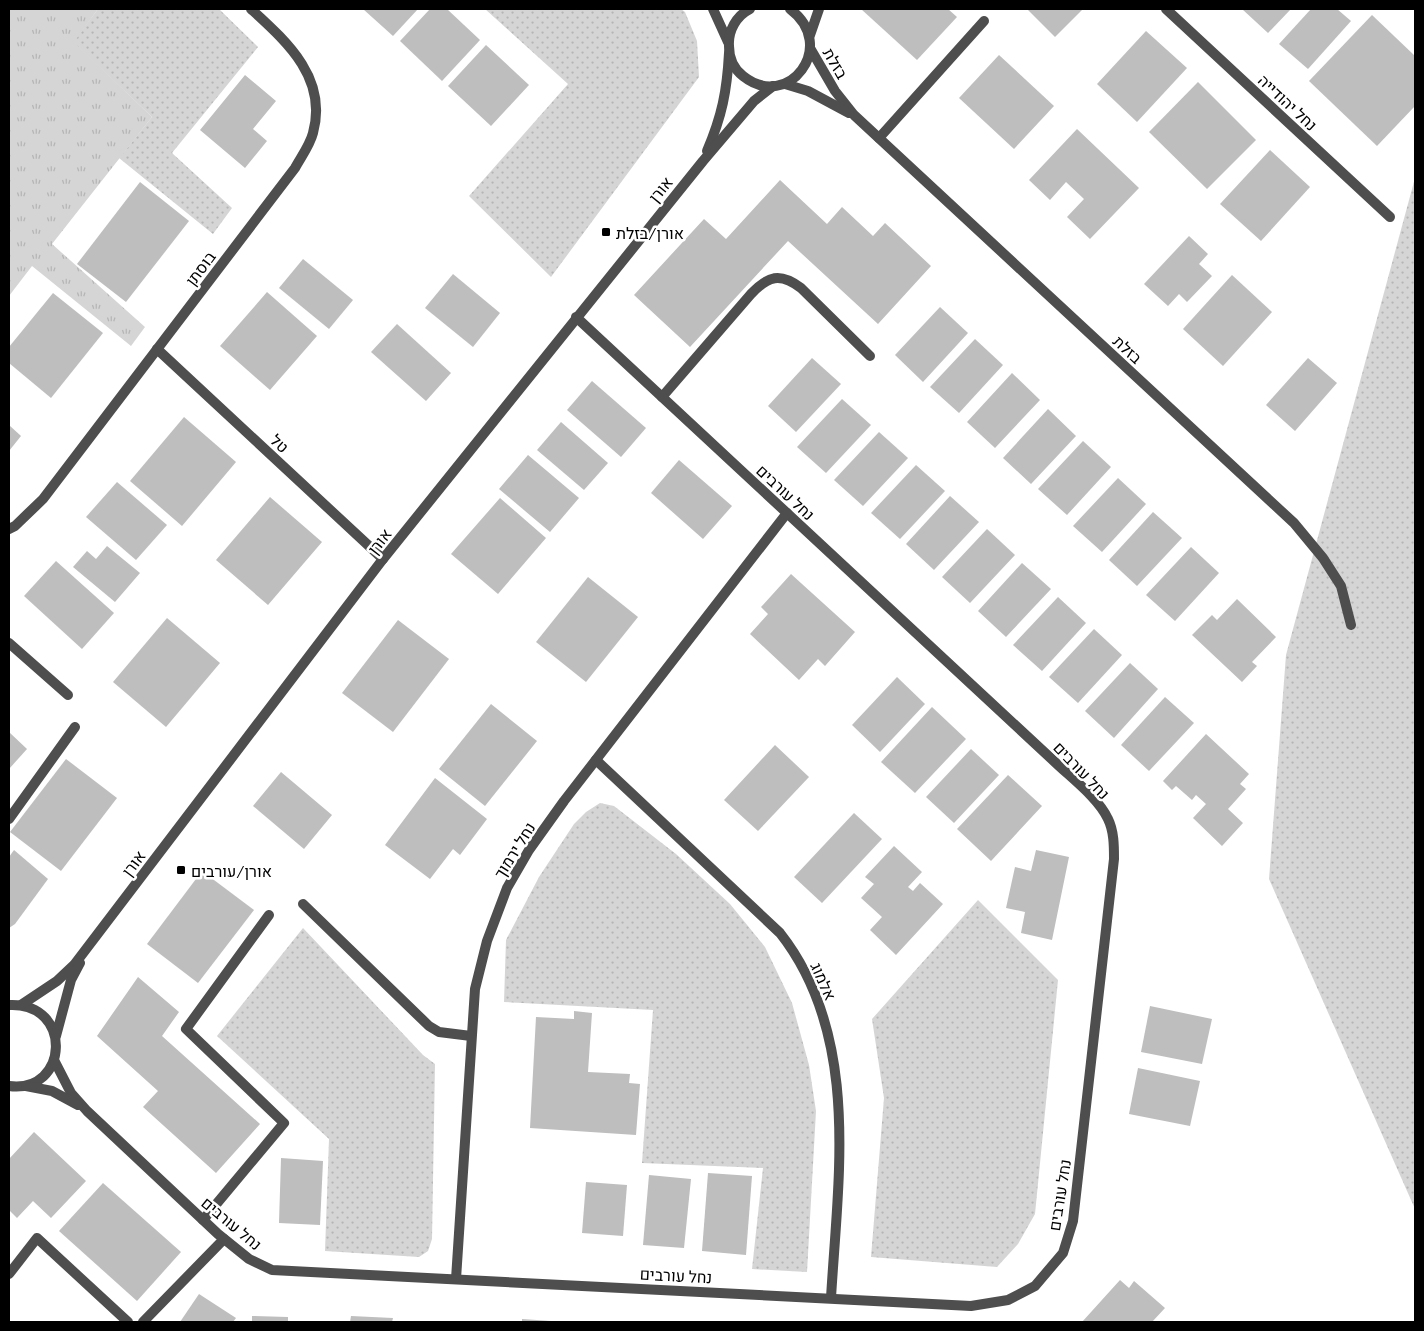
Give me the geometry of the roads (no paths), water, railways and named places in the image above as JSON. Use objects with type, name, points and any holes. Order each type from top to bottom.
[{"type":"street","name":"בוסתן","points":[[9,529],[15,526],[43,499],[295,168],[313,134],[316,101],[305,66],[279,35],[251,9]]},
{"type":"street","points":[[713,9],[728,42]]},
{"type":"street","points":[[728,42],[736,20],[750,9]]},
{"type":"street","points":[[729,53],[733,64],[749,80],[760,85],[785,84],[796,78],[804,68],[810,48],[810,36],[800,16],[790,9]]},
{"type":"street","points":[[810,36],[819,9]]},
{"type":"street","name":"נחל יהודייה","points":[[1166,9],[1390,217]]},
{"type":"street","points":[[879,138],[984,21]]},
{"type":"street","name":"אורן","points":[[703,161],[723,109],[727,88],[728,42]]},
{"type":"street","name":"בזלת","points":[[810,48],[835,91],[854,116],[1294,523],[1323,558],[1341,586],[1350,625]]},
{"type":"street","name":"בזלת","points":[[785,84],[808,91],[854,116]]},
{"type":"street","name":"אורן","points":[[21,1005],[57,980],[74,965],[383,559],[703,161],[747,108],[772,86]]},
{"type":"street","points":[[662,397],[751,294],[761,284],[770,279],[791,280],[870,356]]},
{"type":"street","name":"נחל עורבים","points":[[15,1087],[52,1091],[70,1099],[86,1111],[224,1239],[249,1259],[272,1270],[971,1306],[1008,1300],[1035,1286],[1063,1253],[1073,1221],[1114,858],[1114,840],[1108,819],[1088,794],[576,317]]},
{"type":"street","name":"טל","points":[[156,350],[383,559]]},
{"type":"street","name":"נחל ירמוך","points":[[456,1279],[471,1036],[477,979],[487,941],[508,888],[528,850],[787,512]]},
{"type":"street","points":[[9,642],[68,695]]},
{"type":"street","points":[[9,819],[75,727]]},
{"type":"street","name":"אלמוג","points":[[596,760],[780,933],[794,950],[821,1010],[837,1076],[840,1141],[832,1298]]},
{"type":"street","points":[[303,904],[429,1026],[439,1032],[471,1036]]},
{"type":"street","points":[[203,1220],[284,1123],[186,1029],[269,916]]},
{"type":"street","name":"אורן","points":[[54,1060],[57,1048],[56,1036],[71,980],[88,947]]},
{"type":"street","points":[[9,1005],[21,1005],[39,1012],[47,1019],[56,1036]]},
{"type":"street","points":[[15,1087],[43,1076],[54,1060]]},
{"type":"street","name":"נחל עורבים","points":[[54,1060],[71,1092],[86,1111]]},
{"type":"street","points":[[9,1274],[37,1238],[128,1322]]},
{"type":"street","points":[[143,1322],[224,1239]]},
{"type":"place","name":"אורן/בזלת","points":[[606,232]]},
{"type":"place","name":"אורן/עורבים","points":[[181,870]]}]
